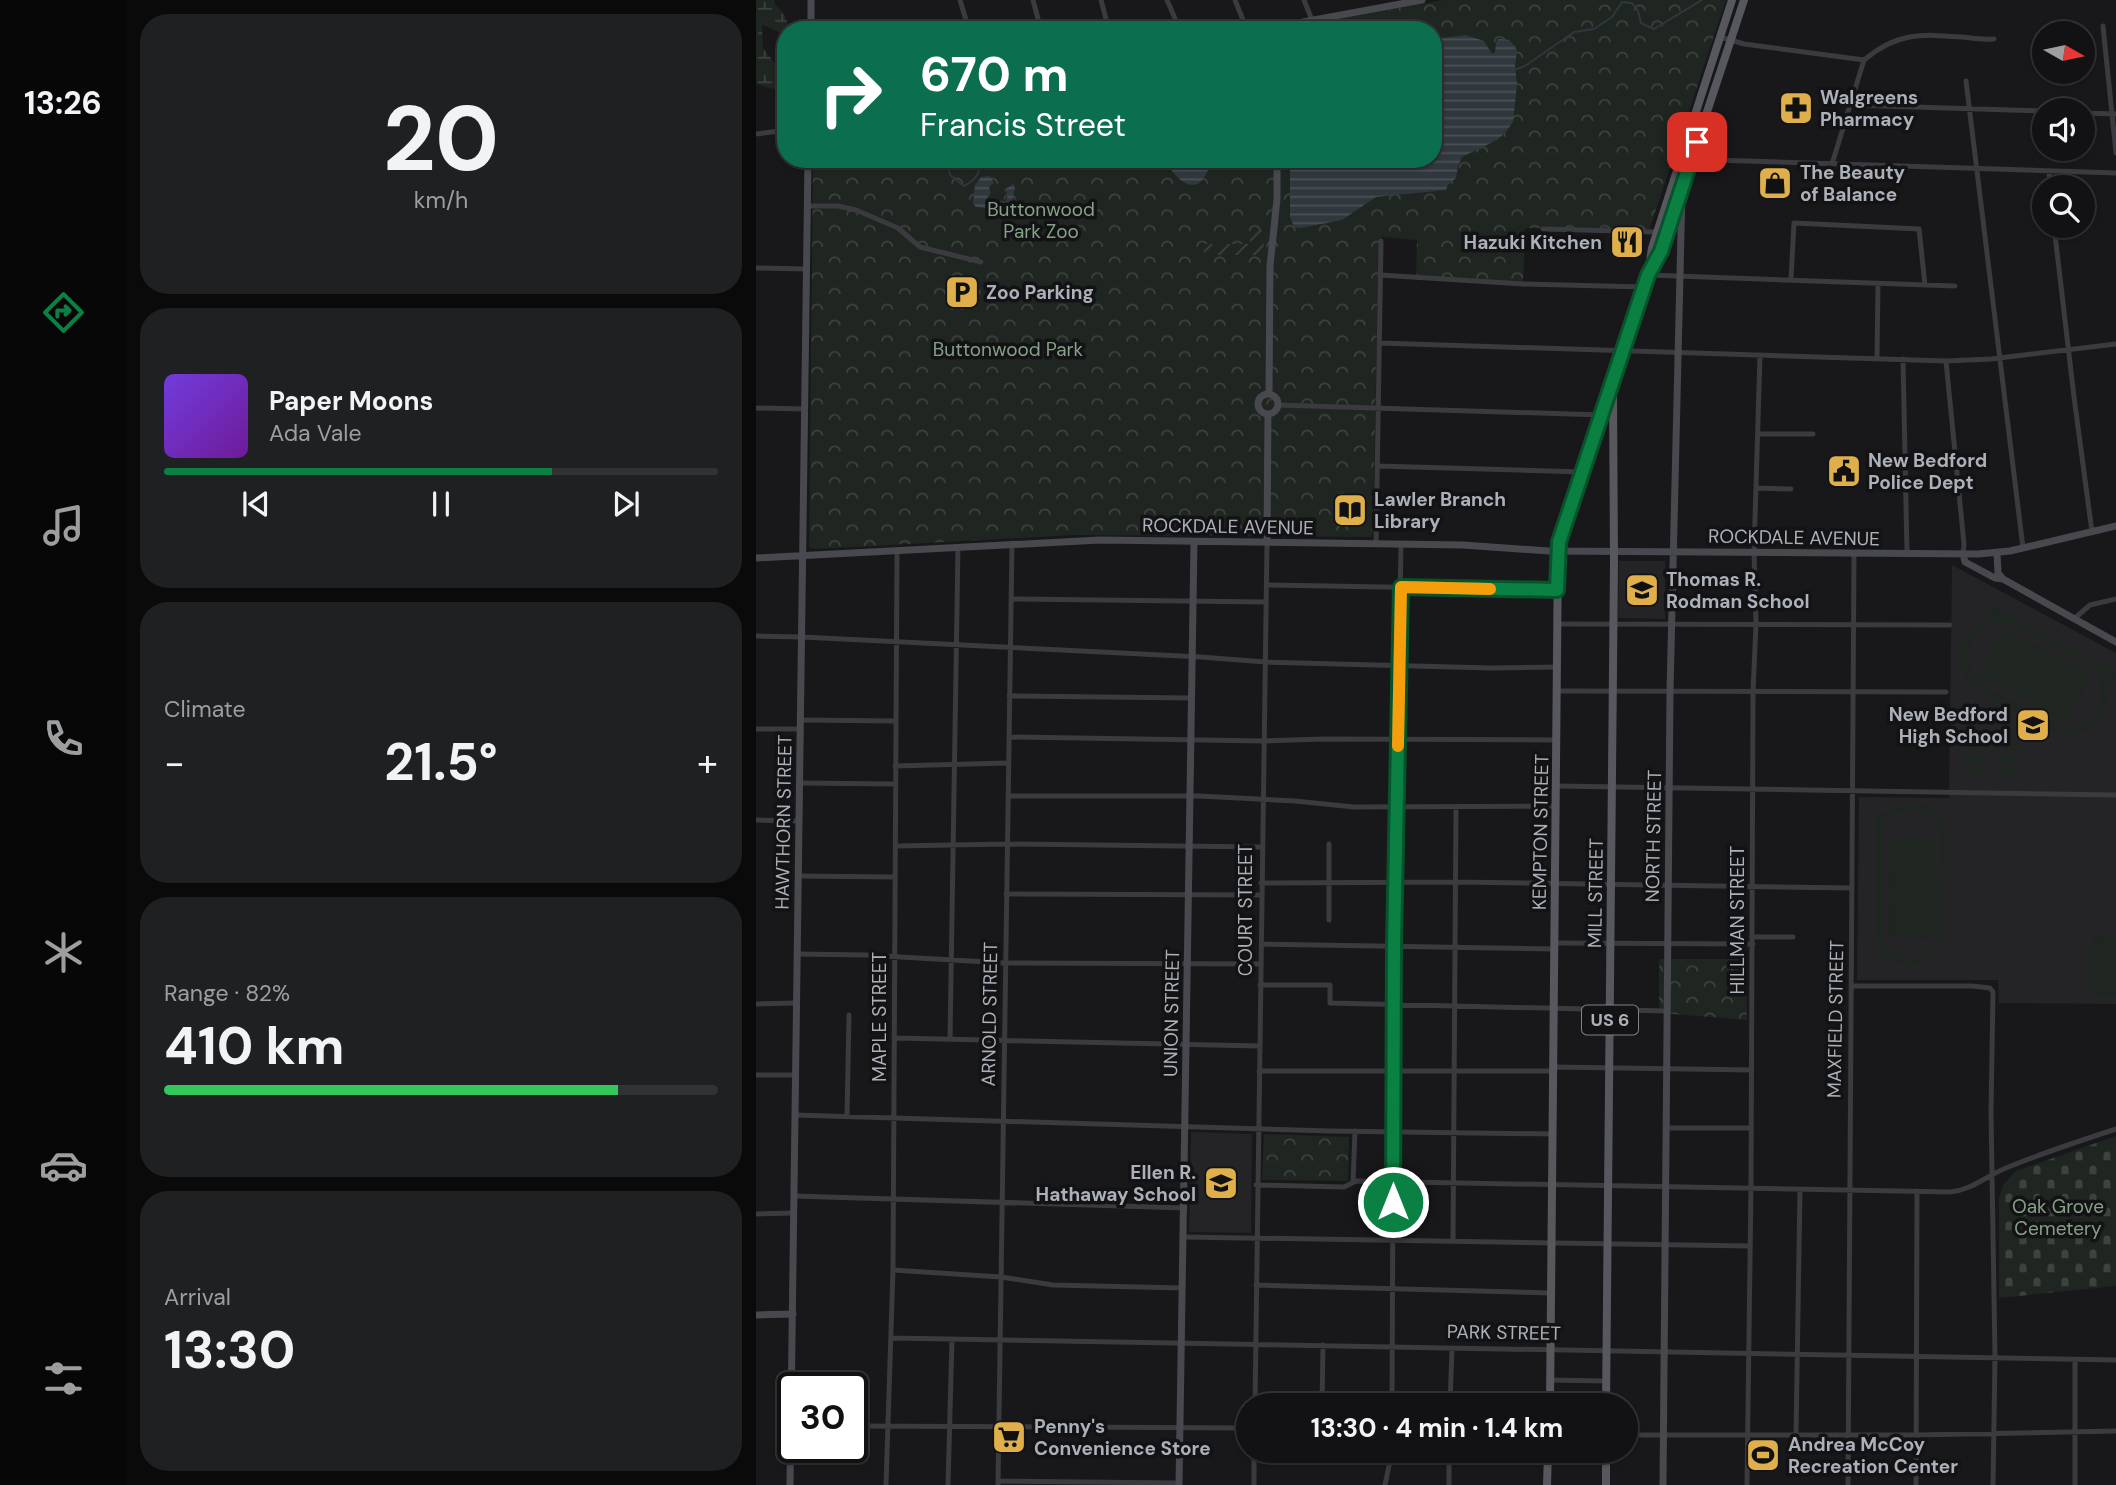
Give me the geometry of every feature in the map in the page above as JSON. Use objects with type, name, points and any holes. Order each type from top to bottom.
[{"type":"main road","points":[[811,0],[811,21]]},
{"type":"main road","points":[[1307,21],[1373,4],[1422,0]]},
{"type":"main road","name":"KEMPTON STREET","points":[[1550,1393],[1558,550],[1648,275],[1652,248],[1732,0]]},
{"type":"main road","name":"KEMPTON STREET","points":[[1648,275],[1661,251],[1744,0]]},
{"type":"main road","name":"HAWTHORN STREET","points":[[792,1372],[808,168]]},
{"type":"main road","points":[[1269,394],[1270,266],[1278,168]]},
{"type":"main road","name":"NORTH STREET","points":[[1662,1485],[1670,692],[1682,187]]},
{"type":"main road","points":[[1663,213],[1673,216]]},
{"type":"main road","name":"MILL STREET","points":[[1606,1393],[1614,624],[1613,380]]},
{"type":"main road","points":[[1269,394],[1276,398],[1278,405],[1276,411],[1268,414],[1262,412],[1258,405],[1261,397],[1269,394]]},
{"type":"main road","name":"COURT STREET","points":[[1267,542],[1268,414]]},
{"type":"main road","name":"ROCKDALE AVENUE","points":[[756,558],[1086,540],[1377,544],[1558,550],[1963,554],[1997,553],[2116,526]]},
{"type":"main road","name":"UNION STREET","points":[[1179,1484],[1194,542]]},
{"type":"main road","points":[[1997,553],[1998,573],[2003,579]]},
{"type":"main road","points":[[1963,554],[1965,562],[1995,578],[2003,579],[2116,642]]},
{"type":"main road","points":[[756,1315],[793,1314]]},
{"type":"main road","name":"HAWTHORN STREET","points":[[790,1485],[791,1463]]},
{"type":"main road","points":[[1547,1485],[1548,1463]]},
{"type":"main road","points":[[1606,1463],[1606,1485]]},
{"type":"street","points":[[960,0],[966,21]]},
{"type":"street","points":[[1032,0],[1038,21]]},
{"type":"street","points":[[1101,0],[1107,21]]},
{"type":"street","points":[[1167,0],[1176,21]]},
{"type":"street","points":[[1235,0],[1243,21]]},
{"type":"street","points":[[1304,0],[1312,20]]},
{"type":"street","points":[[2103,26],[2116,153]]},
{"type":"street","points":[[1720,37],[1730,41],[1864,60]]},
{"type":"street","points":[[1832,163],[1864,60],[1882,45],[1907,37],[1994,39]]},
{"type":"street","points":[[1966,81],[2023,548]]},
{"type":"street","points":[[1851,105],[2032,111]]},
{"type":"street","points":[[2095,113],[2113,114]]},
{"type":"street","points":[[756,134],[777,131]]},
{"type":"street","points":[[1682,153],[1707,160],[2116,173]]},
{"type":"street","points":[[2049,171],[2049,175]]},
{"type":"street","points":[[807,206],[856,210],[898,228],[920,247],[981,262]]},
{"type":"street","points":[[1791,279],[1794,223],[1919,229],[1925,285]]},
{"type":"street","points":[[1543,229],[1657,232]]},
{"type":"street","points":[[2055,238],[2092,531]]},
{"type":"street","points":[[1377,544],[1381,241]]},
{"type":"street","points":[[756,268],[806,269]]},
{"type":"street","points":[[1381,275],[1523,284],[1644,287]]},
{"type":"street","points":[[1648,275],[1955,286]]},
{"type":"street","points":[[1877,358],[1878,283]]},
{"type":"street","points":[[1380,343],[1946,361],[2000,358],[2116,344]]},
{"type":"street","name":"HILLMAN STREET","points":[[1746,1485],[1751,1187],[1753,692],[1760,355]]},
{"type":"street","points":[[1903,359],[1907,553]]},
{"type":"street","points":[[1946,361],[1963,554]]},
{"type":"street","points":[[1278,405],[1602,415]]},
{"type":"street","points":[[756,408],[805,409]]},
{"type":"street","points":[[1758,434],[1813,434]]},
{"type":"street","points":[[1378,466],[1583,472]]},
{"type":"street","points":[[1756,488],[1791,489]]},
{"type":"street","name":"COURT STREET","points":[[1255,1393],[1267,542]]},
{"type":"street","name":"ARNOLD STREET","points":[[998,1483],[1012,543]]},
{"type":"street","points":[[1392,1393],[1394,946],[1401,545]]},
{"type":"street","points":[[950,1039],[958,547]]},
{"type":"street","name":"MAPLE STREET","points":[[886,1485],[894,1199],[897,550]]},
{"type":"street","name":"MAXFIELD STREET","points":[[1848,1485],[1854,554]]},
{"type":"street","points":[[1267,585],[1557,590]]},
{"type":"street","points":[[1011,599],[1266,602]]},
{"type":"street","points":[[2075,618],[2090,606],[2116,599]]},
{"type":"street","points":[[1557,624],[1950,625]]},
{"type":"street","points":[[756,636],[1265,662],[1491,668],[1557,667]]},
{"type":"street","points":[[1557,691],[1947,692]]},
{"type":"street","points":[[1009,696],[1192,698]]},
{"type":"street","points":[[756,729],[800,724],[896,720]]},
{"type":"street","points":[[1009,737],[1264,741],[1557,740]]},
{"type":"street","points":[[895,766],[1008,764]]},
{"type":"street","points":[[800,783],[895,784]]},
{"type":"street","points":[[1556,786],[2116,795]]},
{"type":"street","points":[[1008,796],[1190,796],[1354,807],[1556,806]]},
{"type":"street","points":[[1453,1242],[1456,807]]},
{"type":"street","points":[[756,820],[799,821]]},
{"type":"street","points":[[896,846],[1007,844],[1261,847]]},
{"type":"street","points":[[1329,844],[1329,920]]},
{"type":"street","points":[[798,876],[895,877]]},
{"type":"street","points":[[1261,883],[1852,888]]},
{"type":"street","points":[[1006,894],[1261,895]]},
{"type":"street","points":[[1753,937],[1793,937]]},
{"type":"street","points":[[1261,944],[1455,947],[1753,944]]},
{"type":"street","points":[[797,954],[952,958],[1005,963],[1260,964]]},
{"type":"street","points":[[1260,985],[1330,985],[1330,1003],[1667,1011]]},
{"type":"street","points":[[1852,986],[1972,986],[1990,988],[1993,992],[1993,1485]]},
{"type":"street","points":[[756,1004],[797,1003]]},
{"type":"street","points":[[848,1117],[849,1015]]},
{"type":"street","points":[[895,1038],[1259,1046]]},
{"type":"street","points":[[1259,1071],[1609,1068],[1752,1070]]},
{"type":"street","points":[[756,1075],[796,1075]]},
{"type":"street","points":[[795,1115],[1186,1127],[1553,1134]]},
{"type":"street","points":[[1666,1128],[1751,1128]]},
{"type":"street","points":[[1256,1185],[1344,1187],[1353,1182],[1393,1182],[1800,1190],[1964,1190],[2030,1158],[2116,1129]]},
{"type":"street","points":[[1353,1182],[1355,1131]]},
{"type":"street","points":[[1796,1434],[1800,1190]]},
{"type":"street","points":[[1916,1485],[1917,1191]]},
{"type":"street","points":[[794,1196],[1185,1208]]},
{"type":"street","points":[[756,1214],[794,1213]]},
{"type":"street","points":[[1184,1237],[1750,1246]]},
{"type":"street","points":[[893,1270],[1001,1277],[1053,1285],[1183,1288]]},
{"type":"street","points":[[1256,1285],[1552,1293]]},
{"type":"street","name":"PARK STREET","points":[[891,1338],[2116,1360]]},
{"type":"street","points":[[948,1485],[952,1339]]},
{"type":"street","points":[[1322,1393],[1323,1345]]},
{"type":"street","points":[[1450,1393],[1452,1348]]},
{"type":"street","points":[[2074,1485],[2075,1360]]},
{"type":"street","points":[[1550,1380],[1607,1381]]},
{"type":"street","points":[[868,1426],[1236,1428]]},
{"type":"street","points":[[1638,1435],[1847,1436],[2116,1431]]},
{"type":"street","points":[[1254,1463],[1254,1485]]},
{"type":"street","points":[[1385,1485],[1390,1463]]},
{"type":"street","points":[[1449,1463],[1449,1485]]},
{"type":"street","points":[[998,1483],[1179,1484]]},
{"type":"shaded area","points":[[1466,35],[1484,41],[1492,54],[1499,39],[1509,40],[1515,46],[1517,85],[1513,122],[1505,133],[1497,140],[1462,157],[1456,178],[1446,190],[1376,197],[1342,220],[1294,227],[1290,217],[1290,168],[1442,168],[1442,38]]},
{"type":"shaded area","points":[[1170,168],[1210,168],[1198,184],[1192,185],[1181,180]]},
{"type":"shaded area","points":[[990,176],[994,183],[989,187],[989,201],[1006,201],[1008,195],[1004,190],[1013,184],[1015,187],[1012,203],[1007,211],[976,207],[973,203],[975,185],[981,177]]},
{"type":"shaded area","name":"Thomas R. Rodman School","points":[[1619,561],[1665,561],[1665,619],[1618,618]]},
{"type":"shaded area","name":"New Bedford High School","points":[[1952,565],[2116,653],[2116,1004],[1999,1003],[1998,980],[1857,980],[1859,797],[1949,798]]},
{"type":"shaded area","name":"Ellen R. Hathaway School","points":[[1191,1132],[1252,1134],[1251,1233],[1189,1232]]},
{"type":"green space","points":[[756,0],[774,0],[787,21],[777,21],[777,31],[762,25],[763,48],[777,66],[776,90],[756,84]]},
{"type":"green space","name":"Buttonwood Park","points":[[1443,0],[1726,0],[1649,231],[1525,228],[1523,284],[1416,276],[1417,240],[1381,237],[1371,537],[1076,535],[815,549],[809,547],[813,168],[1442,168],[1442,21],[1328,21]]},
{"type":"green space","points":[[1251,230],[1265,230],[1263,255],[1204,255],[1204,244],[1250,244]]},
{"type":"green space","points":[[1990,604],[2116,672],[2115,680],[2107,676],[2108,699],[2100,719],[2083,732],[2060,734],[1981,694],[1964,674],[1961,650],[1972,630],[1994,616],[1986,611]],"holes":[[[2007,624],[2093,671],[2102,687],[2101,704],[2094,716],[2077,726],[2060,726],[1985,687],[1976,679],[1968,661],[1972,642],[1977,634],[1986,628]]]},
{"type":"green space","points":[[2003,628],[2092,675],[2066,723],[1978,676]]},
{"type":"green space","points":[[1964,736],[1985,736],[1985,746],[1963,746]]},
{"type":"green space","points":[[1997,740],[2019,741],[2019,751],[1997,750]]},
{"type":"green space","points":[[1963,753],[1985,753],[1985,763],[1963,763]]},
{"type":"green space","points":[[1997,753],[2019,754],[2019,764],[1997,763]]},
{"type":"green space","points":[[1963,766],[1985,767],[1985,777],[1963,776]]},
{"type":"green space","points":[[1997,767],[2019,767],[2019,777],[1997,777]]},
{"type":"green space","points":[[1906,802],[1921,804],[1937,816],[1943,828],[1943,937],[1937,950],[1928,959],[1918,963],[1906,964],[1886,955],[1876,931],[1876,811],[1883,811],[1884,814],[1896,805]],"holes":[[[1912,809],[1928,815],[1939,836],[1937,939],[1924,955],[1907,959],[1891,951],[1883,932],[1883,832],[1895,815]]]},
{"type":"green space","points":[[1889,837],[1934,837],[1933,938],[1888,937]]},
{"type":"green space","points":[[2092,936],[2116,937],[2116,996],[2091,995]]},
{"type":"green space","points":[[1659,959],[1746,959],[1747,1020],[1659,1013]]},
{"type":"green space","points":[[1264,1134],[1349,1137],[1348,1181],[1262,1180]]},
{"type":"green space","name":"Oak Grove Cemetery","points":[[2116,1136],[2116,1286],[1999,1298],[1999,1199],[2003,1185],[2016,1171]]},
{"type":"waterway","points":[[1514,70],[1525,66],[1574,32],[1594,29],[1612,17],[1622,2],[1632,3],[1638,11],[1641,23],[1654,29],[1702,0]]},
{"type":"waterway","points":[[949,168],[950,175],[964,186],[972,181],[979,168]]},
{"type":"slow traffic","points":[[1398,746],[1401,587],[1490,589]]},
{"type":"place","name":"Walgreens Pharmacy","points":[[1796,108]]},
{"type":"place","name":"The Beauty of Balance","points":[[1775,183]]},
{"type":"place","name":"Hazuki Kitchen","points":[[1627,242]]},
{"type":"place","name":"Zoo Parking","points":[[962,292]]},
{"type":"place","name":"New Bedford Police Dept","points":[[1844,471]]},
{"type":"place","name":"Lawler Branch Library","points":[[1350,510]]},
{"type":"place","name":"Thomas R. Rodman School","points":[[1642,590]]},
{"type":"place","name":"New Bedford High School","points":[[2033,725]]},
{"type":"place","name":"Ellen R. Hathaway School","points":[[1221,1183]]},
{"type":"place","name":"Penny's Convenience Store","points":[[1009,1437]]},
{"type":"place","name":"Andrea McCoy Recreation Center","points":[[1763,1455]]},
{"type":"route","points":[[1393,1202],[1394,946],[1401,587],[1557,590],[1559,542],[1648,275],[1661,251],[1697,142]]},
{"type":"park label","name":"Buttonwood Park Zoo","points":[[1041,220]]}]
